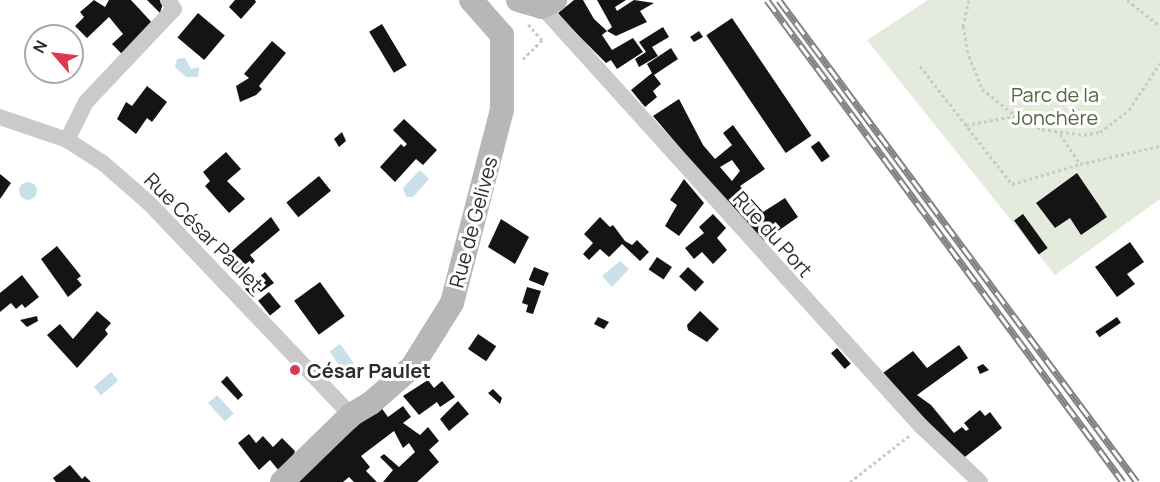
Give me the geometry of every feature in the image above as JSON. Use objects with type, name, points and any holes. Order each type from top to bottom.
[{"type":"street","points":[[67,140],[86,102],[174,9],[168,0]]},
{"type":"street","name":"Rue de Gelives","points":[[282,482],[351,415],[371,403],[412,367],[452,303],[502,109],[502,35],[471,0]]},
{"type":"street","name":"Rue du Port","points":[[535,7],[921,426],[980,482]]},
{"type":"street","name":"Rue César Paulet","points":[[0,117],[67,140],[103,163],[150,204],[351,415]]},
{"type":"path","points":[[969,0],[963,26],[969,57],[982,89],[1016,116],[1060,134],[1101,132],[1114,124],[1146,88],[1160,63]]},
{"type":"path","points":[[1127,0],[1160,26]]},
{"type":"path","points":[[502,79],[542,40],[535,7]]},
{"type":"path","points":[[920,66],[1012,184],[1080,164],[1160,146]]},
{"type":"path","points":[[966,125],[1016,116]]},
{"type":"path","points":[[1060,134],[1080,164]]},
{"type":"path","points":[[850,482],[921,426]]},
{"type":"green space","name":"Parc de la Jonchère","points":[[928,0],[1160,0],[1160,199],[1055,275],[867,40]]},
{"type":"water","points":[[185,58],[191,69],[199,67],[198,77],[186,77],[175,67],[177,59]]},
{"type":"water","points":[[420,170],[429,179],[413,197],[406,197],[403,188]]},
{"type":"water","points":[[28,182],[34,185],[37,191],[34,197],[28,200],[22,197],[19,191],[22,185]]},
{"type":"water","points":[[620,261],[629,269],[612,287],[602,276]]},
{"type":"water","points":[[340,344],[354,363],[344,371],[329,352]]},
{"type":"water","points":[[111,372],[118,380],[101,395],[94,387]]},
{"type":"water","points":[[217,395],[234,414],[225,422],[208,403]]},
{"type":"building","points":[[94,0],[105,7],[109,0],[131,0],[155,26],[125,57],[112,44],[123,34],[109,17],[87,38],[84,35],[84,24],[77,24],[84,17],[80,12]]},
{"type":"building","points":[[147,0],[164,0],[160,13]]},
{"type":"building","points":[[235,0],[255,0],[256,2],[241,19],[229,7]]},
{"type":"building","points":[[574,0],[583,0],[594,19],[607,31],[602,35],[612,50],[633,38],[643,52],[617,69],[611,60],[606,63],[557,14]]},
{"type":"building","points":[[597,0],[626,0],[615,7],[617,11],[634,0],[654,3],[640,11],[647,22],[616,36],[607,31],[612,27]]},
{"type":"building","points":[[198,13],[225,35],[204,60],[177,38]]},
{"type":"building","points":[[732,18],[811,136],[786,153],[706,35]]},
{"type":"building","points":[[382,24],[407,65],[394,73],[369,32]]},
{"type":"building","points":[[663,27],[669,37],[652,47],[658,56],[639,67],[635,59],[646,52],[639,42]]},
{"type":"building","points":[[699,31],[703,37],[694,42],[690,37]]},
{"type":"building","points":[[272,41],[286,53],[259,86],[262,89],[256,95],[240,102],[236,86],[249,78],[244,74]]},
{"type":"building","points":[[671,48],[678,59],[654,75],[661,84],[653,91],[657,97],[645,107],[631,90],[652,73],[647,64]]},
{"type":"building","points":[[147,86],[167,102],[152,122],[147,118],[136,134],[117,119],[126,102],[132,106]]},
{"type":"building","points":[[679,99],[703,145],[715,159],[732,145],[723,133],[733,125],[765,169],[740,186],[763,212],[785,198],[798,217],[761,243],[653,116]],"holes":[[[732,160],[740,171],[732,181],[720,167]]]},
{"type":"building","points":[[404,119],[437,150],[423,165],[416,159],[395,182],[380,167],[401,144],[404,147],[407,144],[393,130]]},
{"type":"building","points":[[342,132],[346,141],[339,147],[334,139]]},
{"type":"building","points":[[819,141],[830,157],[822,162],[811,147]]},
{"type":"building","points":[[226,152],[241,169],[227,181],[245,199],[229,213],[205,186],[210,181],[203,172]]},
{"type":"building","points":[[1077,173],[1107,217],[1081,235],[1070,218],[1055,228],[1036,203]]},
{"type":"building","points":[[0,174],[11,183],[0,199]]},
{"type":"building","points":[[319,176],[331,191],[298,217],[286,202]]},
{"type":"building","points":[[684,179],[704,203],[679,236],[665,226],[677,205],[670,200]]},
{"type":"building","points":[[713,214],[726,228],[717,238],[727,250],[713,264],[702,252],[694,259],[685,248],[704,233],[699,227]]},
{"type":"building","points":[[1023,214],[1048,248],[1039,254],[1014,220]]},
{"type":"building","points":[[271,217],[280,230],[250,255],[255,261],[252,264],[250,261],[231,273],[220,261]]},
{"type":"building","points":[[600,217],[610,227],[613,225],[625,241],[632,245],[637,240],[649,252],[640,261],[622,244],[609,257],[600,249],[589,260],[583,254],[593,243],[584,234]]},
{"type":"building","points":[[501,219],[529,237],[515,264],[488,247]]},
{"type":"building","points":[[1130,242],[1144,262],[1127,274],[1135,284],[1117,297],[1095,267]]},
{"type":"building","points":[[57,246],[81,276],[77,279],[82,285],[68,297],[41,259]]},
{"type":"building","points":[[657,257],[672,267],[664,280],[649,269]]},
{"type":"building","points":[[534,267],[549,273],[544,286],[529,280]]},
{"type":"building","points":[[688,267],[704,282],[695,292],[679,277]]},
{"type":"building","points":[[265,272],[274,283],[261,292],[255,287],[259,292],[253,297],[245,289]]},
{"type":"building","points":[[22,275],[39,297],[25,308],[22,304],[16,309],[11,303],[0,312],[0,293]]},
{"type":"building","points":[[320,282],[345,316],[319,335],[294,301]]},
{"type":"building","points":[[527,287],[541,291],[533,314],[526,312],[528,305],[522,303]]},
{"type":"building","points":[[269,292],[281,307],[270,316],[258,301]]},
{"type":"building","points":[[97,311],[111,323],[105,330],[108,334],[77,368],[47,335],[60,324],[73,339]]},
{"type":"building","points":[[700,311],[719,329],[707,342],[688,330],[687,325]]},
{"type":"building","points":[[37,316],[38,321],[27,327],[20,320]]},
{"type":"building","points":[[598,317],[609,322],[604,329],[594,324]]},
{"type":"building","points":[[1117,317],[1121,323],[1099,337],[1095,332]]},
{"type":"building","points":[[478,334],[496,346],[486,361],[468,349]]},
{"type":"building","points":[[959,345],[968,358],[917,395],[931,405],[954,433],[962,427],[966,431],[969,429],[964,423],[980,410],[985,416],[990,412],[1002,428],[961,460],[883,373],[913,351],[927,368]]},
{"type":"building","points":[[837,348],[851,364],[845,369],[831,353]]},
{"type":"building","points":[[983,364],[989,370],[980,374],[977,367]]},
{"type":"building","points":[[227,376],[243,395],[238,400],[221,382]]},
{"type":"building","points":[[428,380],[434,388],[442,381],[455,397],[440,407],[437,402],[419,415],[403,396]]},
{"type":"building","points":[[493,389],[502,398],[500,404],[488,393]]},
{"type":"building","points":[[458,401],[469,414],[449,431],[440,419]]},
{"type":"building","points":[[380,406],[388,417],[403,406],[411,417],[403,423],[420,435],[428,427],[439,441],[429,450],[439,462],[417,482],[383,482],[393,470],[380,457],[384,454],[399,467],[415,452],[409,443],[403,448],[394,431],[361,456],[370,467],[366,471],[377,482],[354,482],[349,477],[343,482],[293,482]]},
{"type":"building","points":[[249,434],[256,443],[263,436],[273,447],[282,438],[295,451],[291,462],[280,472],[270,460],[259,470],[238,443]]},
{"type":"building","points":[[70,465],[82,479],[85,476],[91,482],[56,482],[53,478]]},
{"type":"railway","points":[[767,0],[1123,482]]},
{"type":"railway","points":[[779,0],[1137,482]]},
{"type":"place","name":"César Paulet","points":[[295,370]]}]
